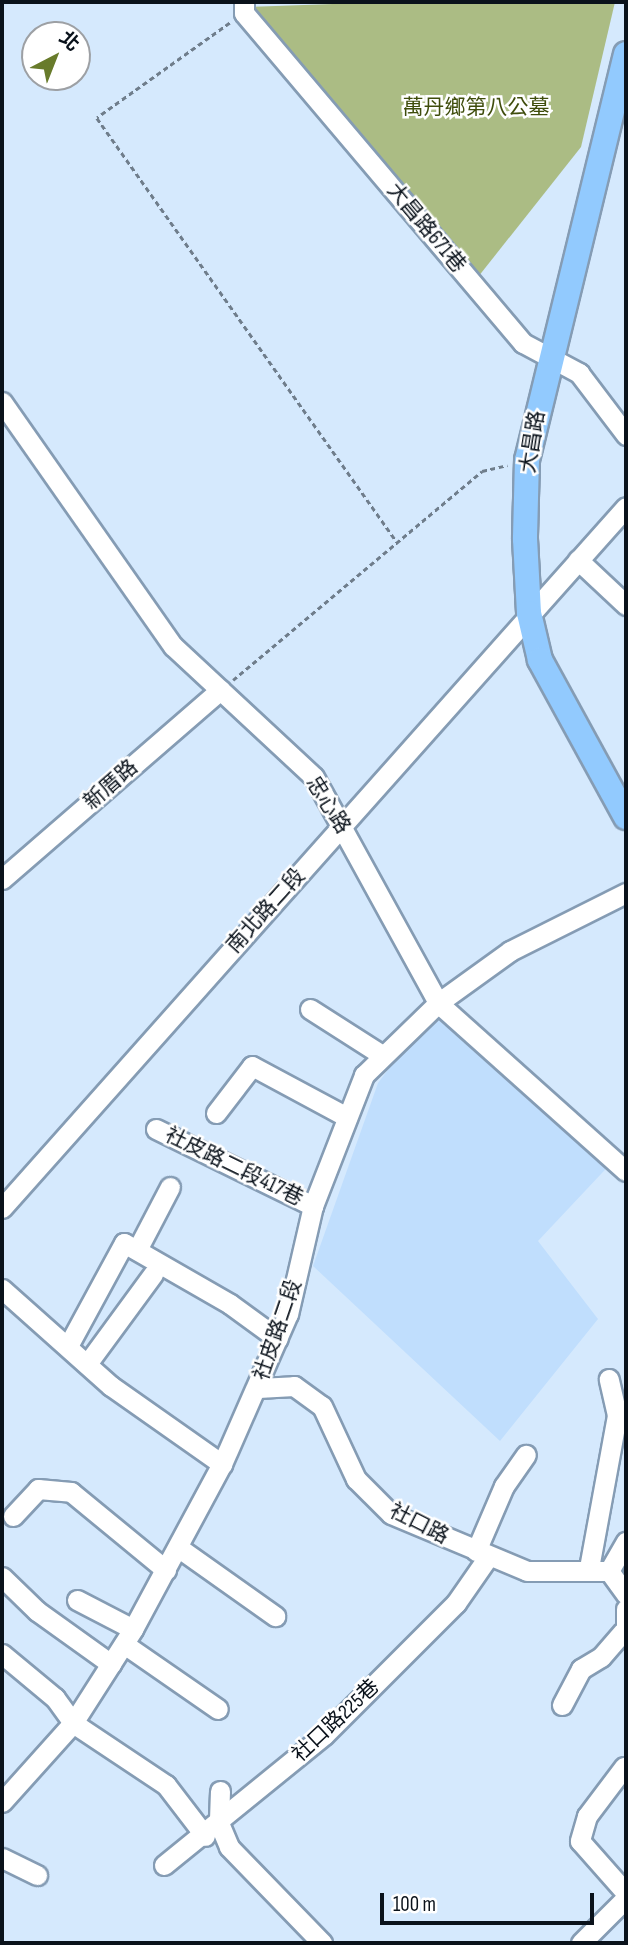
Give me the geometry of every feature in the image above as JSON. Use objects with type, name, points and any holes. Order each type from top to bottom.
[{"type":"main road","name":"大昌路","points":[[626,54],[622,90],[549,356],[527,460],[529,613],[540,660],[626,817]]},
{"type":"street","name":"大昌路671巷","points":[[244,7],[523,343],[579,373],[626,435]]},
{"type":"street","name":"忠心路","points":[[2,402],[173,646],[314,777],[438,1003],[626,1171]]},
{"type":"street","name":"南北路二段","points":[[2,1208],[529,613],[624,513]]},
{"type":"street","points":[[578,560],[626,605]]},
{"type":"street","name":"新厝路","points":[[2,879],[220,690]]},
{"type":"street","name":"社皮路二段","points":[[4,1792],[73,1723],[129,1637],[222,1464],[278,1339],[313,1206],[364,1075],[438,1003],[510,951],[626,892]]},
{"type":"street","points":[[310,1009],[382,1055]]},
{"type":"street","points":[[216,1113],[251,1066],[347,1117]]},
{"type":"street","name":"社皮路二段417巷","points":[[156,1129],[313,1206]]},
{"type":"street","points":[[137,1250],[170,1187]]},
{"type":"street","points":[[68,1346],[124,1243],[230,1304],[278,1339]]},
{"type":"street","points":[[88,1364],[153,1275]]},
{"type":"street","points":[[2,1289],[88,1364],[222,1464]]},
{"type":"street","points":[[589,1568],[617,1415],[609,1379]]},
{"type":"street","name":"社口路","points":[[258,1388],[294,1386],[322,1406],[356,1479],[391,1514],[527,1571],[589,1568],[609,1571]]},
{"type":"street","name":"社口路225巷","points":[[164,1865],[212,1830],[324,1735],[456,1603],[482,1554],[503,1486],[526,1455]]},
{"type":"street","points":[[13,1516],[38,1489],[71,1492],[166,1570]]},
{"type":"street","points":[[626,1541],[609,1571],[626,1594]]},
{"type":"street","points":[[178,1548],[275,1616]]},
{"type":"street","points":[[2,1577],[37,1611],[111,1664]]},
{"type":"street","points":[[77,1600],[129,1637],[218,1709]]},
{"type":"street","points":[[562,1705],[581,1669],[601,1657],[625,1633],[626,1609]]},
{"type":"street","points":[[2,1654],[55,1698],[73,1723],[166,1785],[322,1943]]},
{"type":"street","points":[[624,1767],[587,1816],[580,1841],[626,1893]]},
{"type":"street","points":[[212,1830],[220,1791]]},
{"type":"street","points":[[2,1857],[37,1875]]},
{"type":"street","points":[[581,1943],[626,1898]]},
{"type":"path","points":[[244,7],[97,118],[397,542]]},
{"type":"path","points":[[220,690],[482,471],[527,460]]},
{"type":"shaded area","points":[[441,999],[617,1157],[538,1241],[598,1319],[500,1441],[313,1266],[378,1083]]},
{"type":"green space","name":"萬丹鄉第八公墓","points":[[390,2],[615,2],[581,147],[478,277],[250,7]]}]
